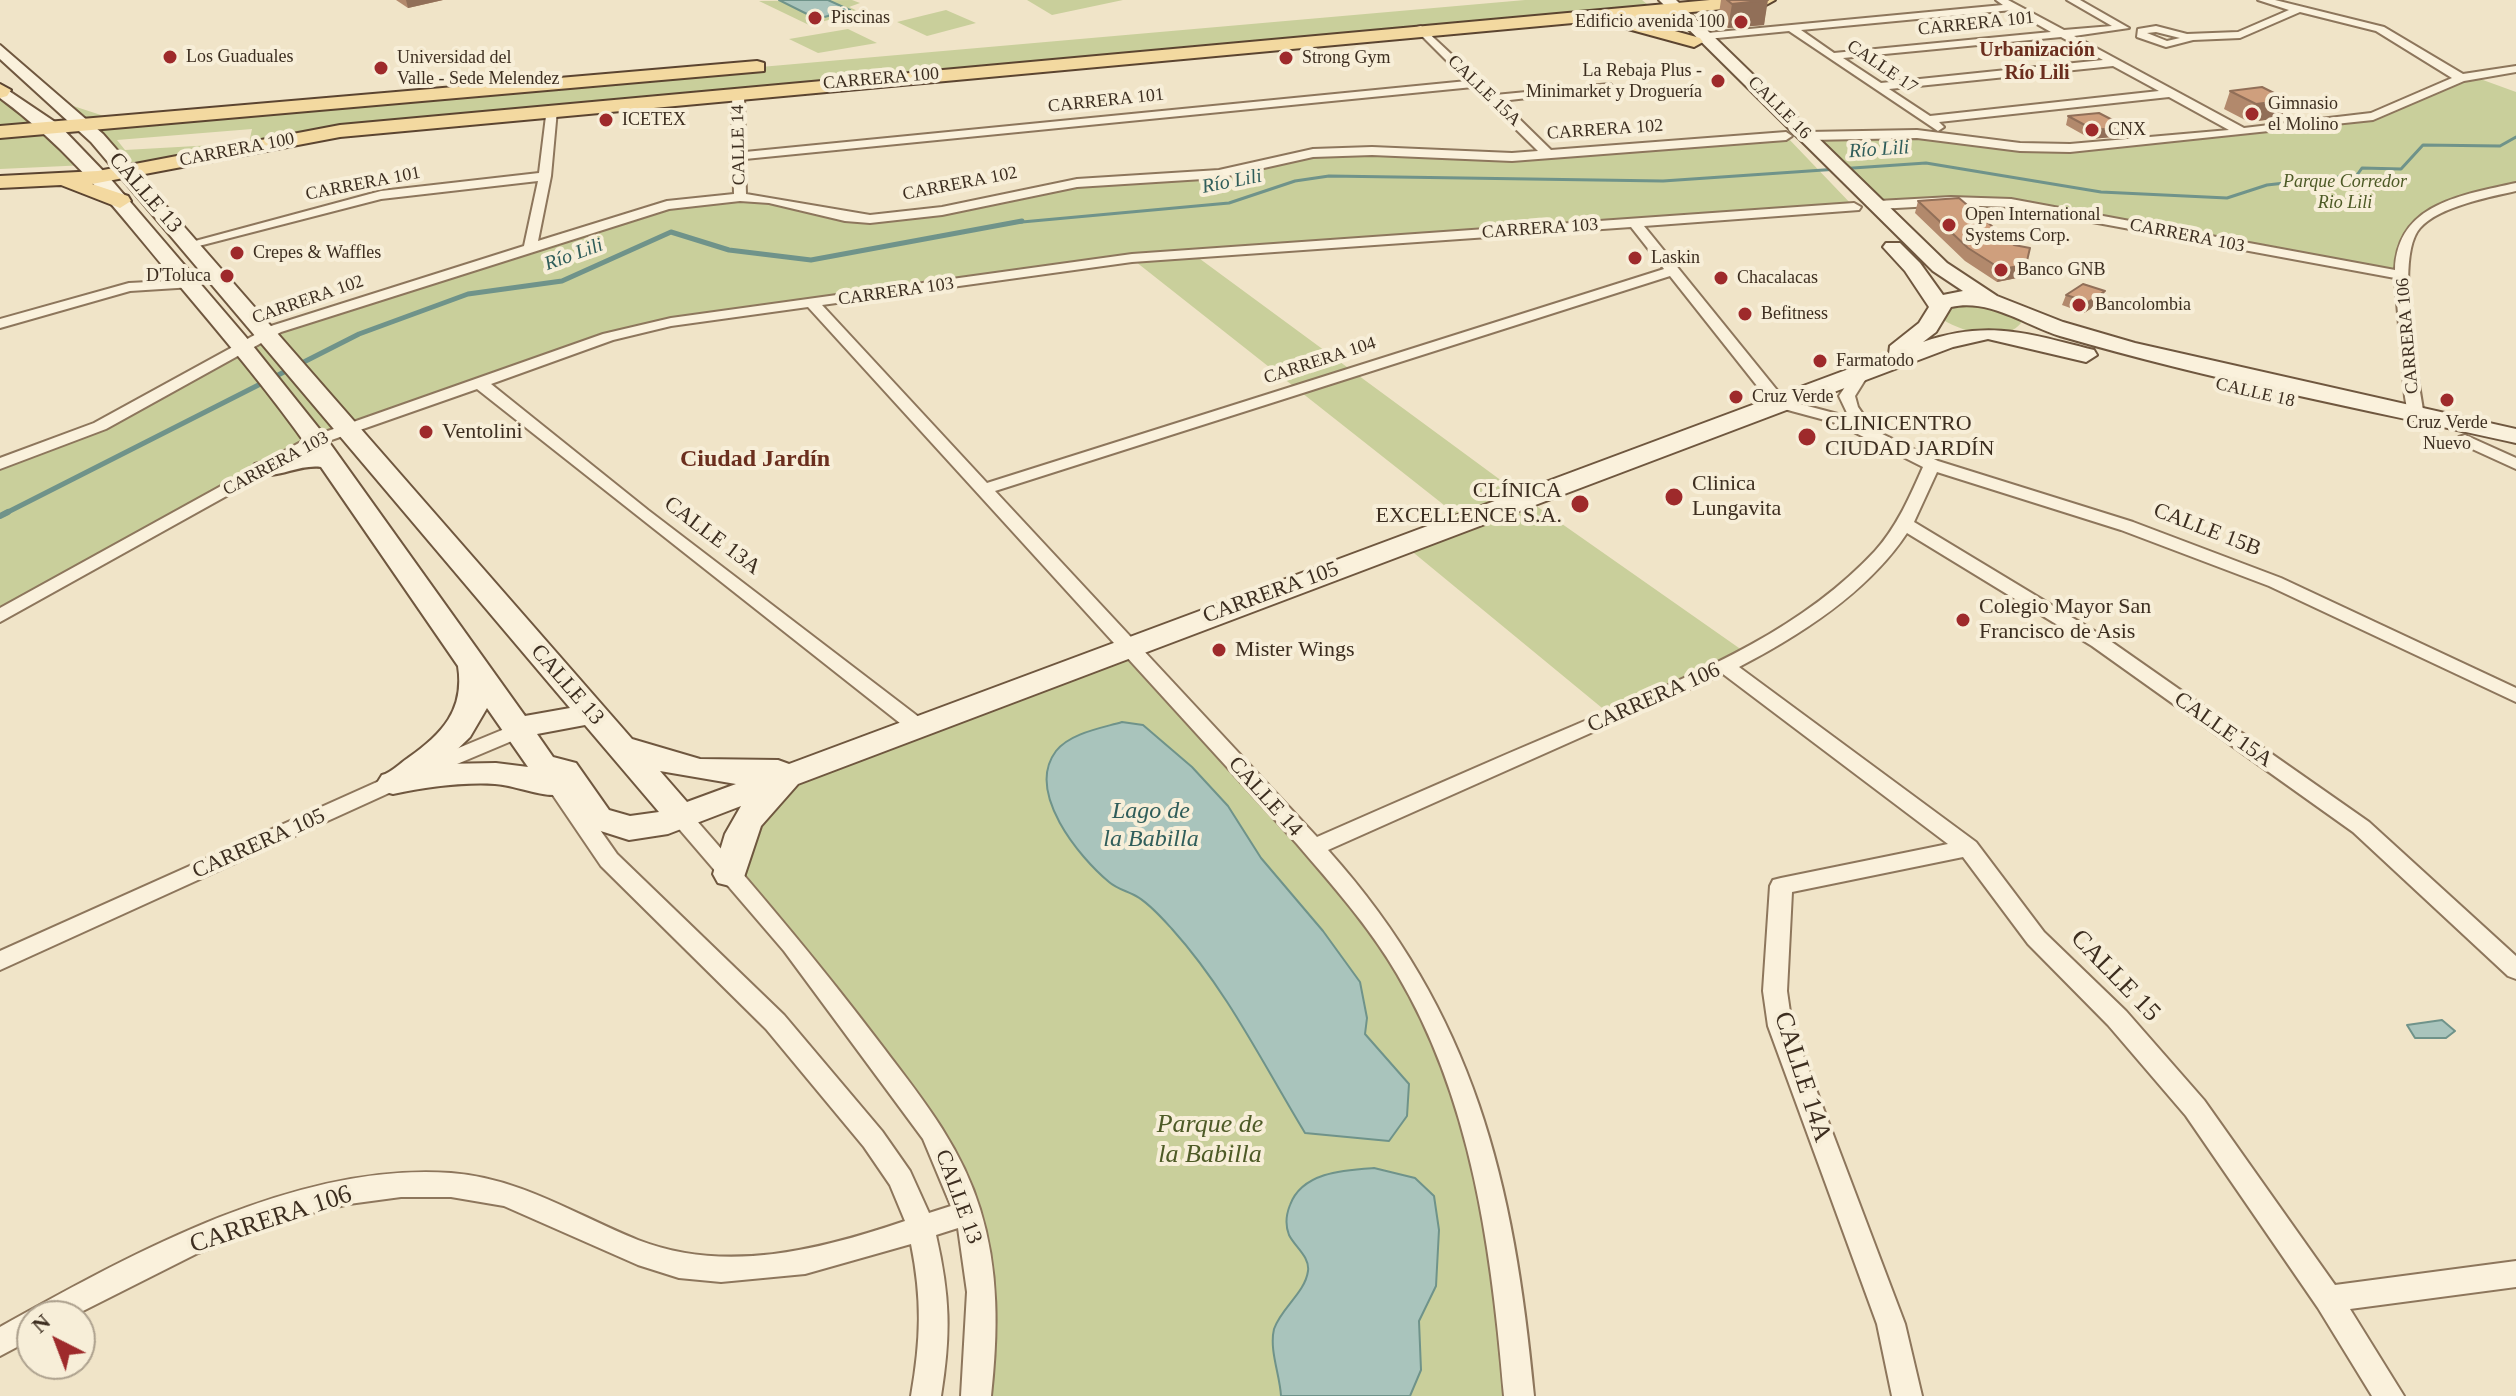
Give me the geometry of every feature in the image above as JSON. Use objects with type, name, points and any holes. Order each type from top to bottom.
[{"type":"main road","name":"CARRERA 100","points":[[0,182],[53,180],[94,172],[119,163],[340,131],[1551,18],[1661,4],[1766,0]]},
{"type":"main road","points":[[1551,18],[1634,24],[1699,35],[1700,17],[1711,10],[1745,2]]},
{"type":"main road","name":"CALLE 16","points":[[1661,4],[1699,35],[1829,157],[1913,267],[1938,307]]},
{"type":"main road","points":[[0,132],[92,132],[1238,36],[1298,23]]},
{"type":"main road","name":"CALLE 16","points":[[1699,35],[1807,158],[1940,267],[2009,308]]},
{"type":"main road","name":"CALLE 13","points":[[0,50],[92,132],[348,427],[590,715],[624,747],[682,818]]},
{"type":"main road","name":"CARRERA 100","points":[[92,132],[190,117],[769,66]]},
{"type":"main road","name":"CALLE 13","points":[[0,91],[58,134],[94,172],[286,403],[550,774]]},
{"type":"main road","points":[[61,102],[106,117],[190,117]]},
{"type":"main road","points":[[0,145],[58,134]]},
{"type":"main road","points":[[0,174],[94,172]]},
{"type":"main road","points":[[53,180],[91,188],[120,201]]},
{"type":"main road","points":[[1965,297],[2009,308],[2021,323],[2008,333],[1988,334],[1949,324],[1938,307],[1965,297]]},
{"type":"main road","name":"CARRERA 105","points":[[1862,372],[1915,339],[1928,327],[1938,307]]},
{"type":"main road","name":"CALLE 18","points":[[2009,308],[2130,349],[2516,436]]},
{"type":"main road","name":"CARRERA 105","points":[[550,774],[565,771],[587,807],[609,825],[643,828],[682,818],[808,766],[1862,372],[1947,341],[1988,334]]},
{"type":"main road","name":"CALLE 18","points":[[1988,334],[2516,451]]},
{"type":"main road","points":[[264,469],[321,450]]},
{"type":"main road","points":[[393,783],[442,747],[459,728],[476,691],[473,666]]},
{"type":"main road","points":[[519,730],[554,718],[590,715]]},
{"type":"main road","points":[[624,747],[661,762],[706,771],[762,772],[808,766]]},
{"type":"main road","points":[[730,874],[733,849],[752,814],[782,783],[808,766]]},
{"type":"main road","points":[[393,783],[467,771],[550,774]]},
{"type":"street","points":[[2001,0],[2242,132]]},
{"type":"street","points":[[2072,0],[2123,28],[2141,33],[2162,29],[2187,37],[2240,35],[2299,9]]},
{"type":"street","points":[[2263,0],[2380,29],[2461,78]]},
{"type":"street","points":[[1699,35],[2014,7]]},
{"type":"street","name":"CARRERA 101","points":[[1833,56],[2123,28]]},
{"type":"street","name":"CALLE 15A","points":[[1421,29],[1548,154]]},
{"type":"street","name":"CALLE 17","points":[[1792,29],[1951,136]]},
{"type":"street","points":[[1878,87],[2118,62]]},
{"type":"street","points":[[1808,136],[1876,133],[1951,136],[2020,147],[2057,148],[2242,132],[2373,116],[2461,78],[2516,69]]},
{"type":"street","name":"CARRERA 101","points":[[740,156],[1476,83]]},
{"type":"street","points":[[1492,99],[1606,86]]},
{"type":"street","name":"CALLE 14","points":[[738,92],[740,197]]},
{"type":"street","points":[[1927,120],[2174,93]]},
{"type":"street","points":[[530,248],[545,176],[551,110]]},
{"type":"street","name":"CARRERA 102","points":[[0,464],[110,421],[266,333],[667,205],[740,197],[803,204],[845,217],[881,218],[942,211],[1066,185],[1219,174],[1313,153],[1372,151],[1467,157],[1786,136]]},
{"type":"street","name":"CARRERA 101","points":[[191,244],[381,195],[545,176]]},
{"type":"street","name":"CARRERA 106","points":[[2416,415],[2400,275],[2406,240],[2412,228],[2425,217],[2516,187]]},
{"type":"street","name":"CARRERA 103","points":[[321,450],[348,427],[608,337],[645,328],[1132,258],[1634,222],[1860,200],[1951,201],[2011,203],[2400,275]]},
{"type":"street","points":[[1634,222],[1779,403]]},
{"type":"street","points":[[129,287],[169,259]]},
{"type":"street","name":"CARRERA 104","points":[[981,490],[1672,271]]},
{"type":"street","points":[[0,324],[129,287],[188,284]]},
{"type":"street","name":"CALLE 14","points":[[813,304],[981,490],[1130,646],[1312,848],[1393,948],[1444,1044],[1486,1169],[1514,1334],[1519,1396]]},
{"type":"street","name":"CALLE 15B","points":[[1862,372],[1847,396],[1858,421],[1872,434]]},
{"type":"street","name":"CALLE 13A","points":[[480,383],[614,493],[680,539],[917,726]]},
{"type":"street","name":"CALLE 15B","points":[[1779,403],[1842,420],[1932,465],[2127,526],[2275,582],[2516,696]]},
{"type":"street","points":[[2465,440],[2516,464]]},
{"type":"street","name":"CARRERA 106","points":[[1312,848],[1725,666],[1775,641],[1833,598],[1882,555],[1905,524],[1932,465]]},
{"type":"street","name":"CARRERA 103","points":[[0,616],[264,469]]},
{"type":"street","name":"CALLE 15A","points":[[1905,524],[2099,642],[2361,827],[2516,970]]},
{"type":"street","name":"CALLE 15","points":[[1725,666],[1968,848],[2036,938],[2117,1018],[2195,1108],[2328,1299],[2389,1396]]},
{"type":"street","name":"CARRERA 105","points":[[0,961],[393,783],[519,730]]},
{"type":"street","name":"CALLE 13","points":[[550,774],[609,860],[775,1022],[873,1139],[901,1179],[921,1228],[934,1287],[935,1344],[926,1396]]},
{"type":"street","name":"CALLE 13","points":[[682,818],[792,945],[932,1131],[951,1165],[968,1212],[983,1280],[984,1339],[976,1396]]},
{"type":"street","name":"CALLE 14A","points":[[1907,1396],[1891,1324],[1780,1026],[1775,991],[1781,886],[1968,848]]},
{"type":"street","name":"CARRERA 106","points":[[75,1300],[199,1240],[286,1209],[360,1190],[447,1185],[498,1191],[545,1207],[640,1253],[716,1267],[770,1267],[832,1258],[968,1212]]},
{"type":"street","points":[[2328,1299],[2516,1274]]},
{"type":"green space","name":"Piscinas","points":[[852,0],[860,3],[849,7],[860,12],[809,25],[759,1]]},
{"type":"green space","points":[[1027,0],[1123,0],[1052,15]]},
{"type":"green space","points":[[1525,0],[1642,0],[1694,42],[1634,24],[1602,20],[340,131],[126,172],[61,102],[107,117],[190,117]],"holes":[[[252,129],[249,143],[125,150],[117,140]]]},
{"type":"green space","points":[[946,10],[976,23],[927,36],[897,22]]},
{"type":"green space","points":[[848,29],[877,43],[818,53],[789,39]]},
{"type":"green space","name":"Parque Corredor Rio Lili","points":[[2472,76],[2516,92],[2516,187],[2443,210],[2412,228],[2400,275],[2011,203],[1878,205],[1808,136],[1876,133],[2070,148],[2373,116]]},
{"type":"green space","points":[[0,92],[87,165],[0,169]]},
{"type":"green space","points":[[1786,136],[1854,207],[1196,256],[1525,498],[1749,655],[1613,717],[1403,544],[1463,520],[1131,258],[671,322],[607,337],[348,427],[0,616],[0,464],[64,441],[266,333],[639,212],[740,197],[845,217],[904,217],[1042,188],[1185,177],[1313,153],[1467,157]]},
{"type":"green space","points":[[1956,298],[2020,317],[2021,323],[2005,333],[1994,334],[1960,328],[1942,319]]},
{"type":"green space","name":"Parque de la Babilla","points":[[1130,646],[1393,948],[1486,1169],[1519,1396],[976,1396],[984,1339],[951,1165],[730,874],[782,783]]},
{"type":"water","points":[[779,0],[828,0],[850,10],[817,19]]},
{"type":"water","name":"Lago de la Babilla","points":[[1122,722],[1143,725],[1192,767],[1228,806],[1261,858],[1323,931],[1360,982],[1367,1018],[1365,1034],[1409,1084],[1407,1116],[1389,1141],[1305,1133],[1227,1002],[1192,952],[1150,907],[1097,871],[1071,840],[1051,804],[1047,785],[1048,767],[1056,751],[1069,740]]},
{"type":"water","points":[[2442,1020],[2455,1031],[2446,1038],[2415,1038],[2407,1025]]},
{"type":"water","points":[[1374,1168],[1415,1178],[1434,1196],[1439,1230],[1436,1286],[1419,1321],[1421,1370],[1410,1396],[1281,1396],[1273,1345],[1274,1329],[1302,1286],[1308,1271],[1304,1257],[1288,1231],[1286,1220],[1290,1205],[1296,1194],[1314,1179],[1337,1172]]},
{"type":"building","points":[[1727,0],[1768,0],[1732,4]]},
{"type":"building","points":[[2262,87],[2288,100],[2256,104],[2230,91]]},
{"type":"building","points":[[2099,113],[2126,127],[2094,130],[2068,116]]},
{"type":"building","points":[[1959,198],[2014,245],[2030,248],[2026,265],[2001,269],[1968,248],[1918,201]]},
{"type":"building","points":[[2083,284],[2105,291],[2088,302],[2066,295]]},
{"type":"waterway","name":"Río Lili","points":[[1011,223],[1229,203],[1295,181],[1329,176],[1663,181],[1926,163],[2101,192],[2227,198],[2267,185],[2357,175],[2362,168],[2401,169],[2423,145],[2500,146],[2516,137]]},
{"type":"waterway","name":"Río Lili","points":[[1011,223],[1022,221]]},
{"type":"waterway","name":"Río Lili","points":[[4,514],[359,334],[468,294],[562,281],[671,232],[729,250],[811,260],[1011,223]]},
{"type":"waterway","name":"Río Lili","points":[[4,514],[8,512]]},
{"type":"waterway","name":"Río Lili","points":[[0,516],[4,514]]},
{"type":"place","name":"Piscinas","points":[[815,18]]},
{"type":"place","name":"Edificio avenida 100","points":[[1741,22]]},
{"type":"place","name":"Los Guaduales","points":[[170,57]]},
{"type":"place","name":"Strong Gym","points":[[1286,58]]},
{"type":"place","name":"Universidad del Valle - Sede Melendez","points":[[381,68]]},
{"type":"place","name":"La Rebaja Plus - Minimarket y Droguería","points":[[1718,81]]},
{"type":"place","name":"Gimnasio el Molino","points":[[2252,114]]},
{"type":"place","name":"ICETEX","points":[[606,120]]},
{"type":"place","name":"CNX","points":[[2092,130]]},
{"type":"place","name":"Open International Systems Corp.","points":[[1949,225]]},
{"type":"place","name":"Crepes & Waffles","points":[[237,253]]},
{"type":"place","name":"Laskin","points":[[1635,258]]},
{"type":"place","name":"Banco GNB","points":[[2001,270]]},
{"type":"place","name":"D'Toluca","points":[[227,276]]},
{"type":"place","name":"Chacalacas","points":[[1721,278]]},
{"type":"place","name":"Bancolombia","points":[[2079,305]]},
{"type":"place","name":"Befitness","points":[[1745,314]]},
{"type":"place","name":"Farmatodo","points":[[1820,361]]},
{"type":"place","name":"Cruz Verde","points":[[1736,397]]},
{"type":"place","name":"Cruz Verde Nuevo","points":[[2447,400]]},
{"type":"place","name":"Ventolini","points":[[426,432]]},
{"type":"place","name":"CLINICENTRO CIUDAD JARDÍN","points":[[1807,437]]},
{"type":"place","name":"Clinica Lungavita","points":[[1674,497]]},
{"type":"place","name":"CLÍNICA EXCELLENCE S.A.","points":[[1580,504]]},
{"type":"place","name":"Colegio Mayor San Francisco de Asis","points":[[1963,620]]},
{"type":"place","name":"Mister Wings","points":[[1219,650]]},
{"type":"district","name":"Urbanización Río Lili","points":[[2037,62]]},
{"type":"district","name":"Ciudad Jardín","points":[[755,460]]}]
